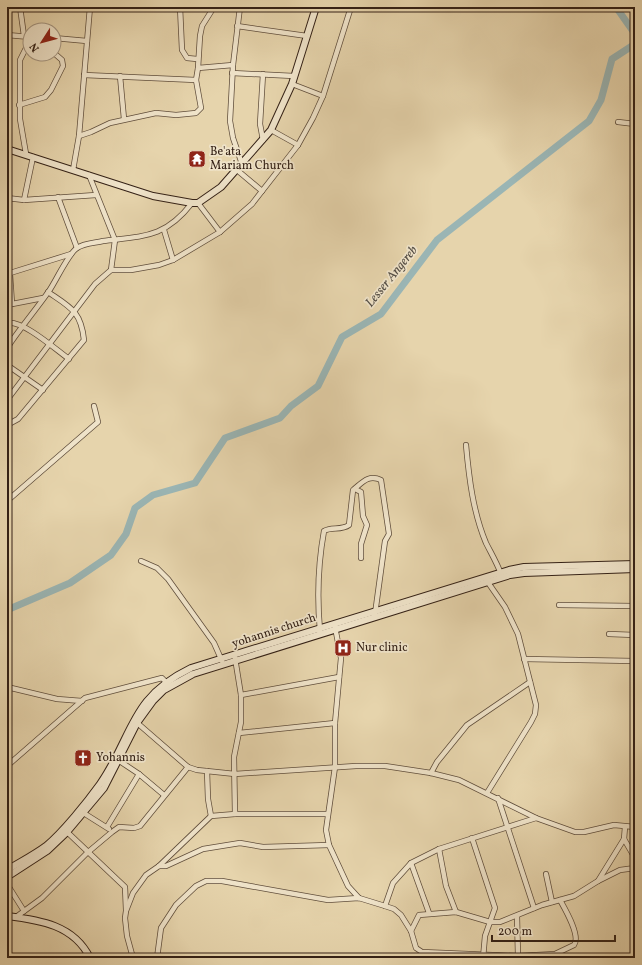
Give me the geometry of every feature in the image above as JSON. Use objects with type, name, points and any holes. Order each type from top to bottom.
[{"type":"street","points":[[20,7],[22,22]]},
{"type":"street","points":[[73,170],[79,136],[90,7]]},
{"type":"street","points":[[180,7],[182,50],[187,58],[197,59]]},
{"type":"street","points":[[79,136],[110,123],[124,119],[156,113],[176,115],[196,113],[201,108],[196,80],[198,68],[197,59],[202,26],[214,7]]},
{"type":"street","points":[[240,7],[232,73],[230,121],[233,138],[242,164]]},
{"type":"street","points":[[7,348],[48,292],[71,254],[77,248],[87,244],[151,235],[164,230],[182,216],[195,203],[221,188],[271,130],[292,84],[316,7]]},
{"type":"street","points":[[7,400],[74,310],[95,284],[111,270],[131,270],[159,265],[173,260],[220,232],[252,204],[298,145],[323,96],[351,7]]},
{"type":"street","points":[[237,26],[307,36]]},
{"type":"street","points":[[7,34],[22,36]]},
{"type":"street","points":[[62,39],[87,41]]},
{"type":"street","points":[[22,56],[20,60],[19,105],[26,154]]},
{"type":"street","points":[[19,105],[45,97],[51,90],[63,66],[62,60]]},
{"type":"street","points":[[198,68],[233,65]]},
{"type":"street","points":[[232,73],[294,76]]},
{"type":"street","points":[[263,74],[260,124],[263,140]]},
{"type":"street","points":[[84,76],[120,76],[196,80]]},
{"type":"street","points":[[120,76],[124,119]]},
{"type":"street","points":[[292,84],[323,96]]},
{"type":"street","points":[[618,122],[635,124]]},
{"type":"street","points":[[271,130],[298,145]]},
{"type":"street","points":[[7,149],[89,174],[153,196],[195,203],[220,232]]},
{"type":"street","points":[[24,200],[33,157]]},
{"type":"street","points":[[237,170],[262,191]]},
{"type":"street","points":[[89,174],[115,240],[111,270]]},
{"type":"street","points":[[7,198],[24,200],[96,195]]},
{"type":"street","points":[[58,197],[77,248]]},
{"type":"street","points":[[164,230],[173,260]]},
{"type":"street","points":[[8,274],[71,254]]},
{"type":"street","points":[[7,261],[10,304],[43,298]]},
{"type":"street","points":[[7,425],[18,419],[84,340],[80,320],[74,310],[48,292]]},
{"type":"street","points":[[7,324],[12,322],[22,326],[69,358]]},
{"type":"street","points":[[7,365],[43,390]]},
{"type":"street","points":[[7,501],[98,422],[94,406]]},
{"type":"street","points":[[466,445],[469,480],[480,524],[486,543],[501,575]]},
{"type":"street","points":[[320,632],[317,599],[320,556],[324,531],[326,529],[342,528],[349,525],[351,493],[364,480],[375,477],[380,480],[389,534],[384,541],[385,550],[375,614]]},
{"type":"street","points":[[354,489],[361,492],[363,516],[367,526],[361,544],[361,558]]},
{"type":"street","points":[[141,561],[162,572],[214,643],[222,662]]},
{"type":"street","points":[[7,870],[48,851],[81,811],[109,769],[135,721],[168,685],[222,662],[524,567],[635,564]]},
{"type":"street","points":[[501,575],[635,569]]},
{"type":"street","points":[[486,580],[505,607],[515,627],[536,705],[535,714],[487,793]]},
{"type":"street","points":[[559,605],[635,606]]},
{"type":"street","points":[[335,627],[341,658],[335,723],[335,767],[327,814],[326,830],[329,845],[348,886],[359,898]]},
{"type":"street","points":[[609,634],[635,635]]},
{"type":"street","points":[[235,659],[240,695],[239,734],[234,757],[235,814]]},
{"type":"street","points":[[524,659],[635,661]]},
{"type":"street","points":[[240,695],[340,677]]},
{"type":"street","points":[[7,766],[85,698],[162,678],[168,685]]},
{"type":"street","points":[[431,773],[437,762],[467,725],[530,682]]},
{"type":"street","points":[[7,687],[57,699],[82,701]]},
{"type":"street","points":[[81,811],[104,788],[135,721]]},
{"type":"street","points":[[135,721],[188,767],[235,774],[335,767],[384,766],[431,773],[459,780],[536,818],[575,832],[584,832],[614,825],[635,827]]},
{"type":"street","points":[[239,734],[335,723]]},
{"type":"street","points":[[118,760],[139,774],[164,795]]},
{"type":"street","points":[[16,917],[42,898],[87,853],[112,832],[119,827],[134,828],[140,826],[188,767]]},
{"type":"street","points":[[208,771],[208,799],[211,816]]},
{"type":"street","points":[[107,827],[139,774]]},
{"type":"street","points":[[498,798],[506,827],[534,908]]},
{"type":"street","points":[[81,811],[107,827],[112,832]]},
{"type":"street","points":[[126,911],[133,892],[146,875],[159,866],[211,816],[235,814],[327,814]]},
{"type":"street","points":[[385,906],[393,883],[411,863],[439,849],[536,818]]},
{"type":"street","points":[[624,827],[624,839],[635,858]]},
{"type":"street","points":[[65,831],[125,887],[127,936],[133,958]]},
{"type":"street","points":[[472,838],[495,908],[485,936],[483,957]]},
{"type":"street","points":[[598,881],[624,839]]},
{"type":"street","points":[[159,866],[166,866],[204,849],[240,843],[263,847],[329,845]]},
{"type":"street","points":[[439,849],[446,886],[456,912]]},
{"type":"street","points":[[7,877],[29,860]]},
{"type":"street","points":[[411,863],[429,913]]},
{"type":"street","points":[[411,931],[419,915],[429,913],[456,912],[490,922],[500,922],[534,908],[574,896],[598,881],[620,870],[635,868]]},
{"type":"street","points":[[546,874],[552,902]]},
{"type":"street","points":[[157,958],[159,935],[168,917],[185,895],[206,881],[222,881],[328,900],[359,898],[394,909],[401,915],[411,931],[413,944],[422,952],[483,957],[555,956],[574,945],[576,942],[576,934],[560,900]]},
{"type":"street","points":[[7,884],[24,911]]},
{"type":"street","points":[[7,916],[47,923],[61,928],[80,942],[90,958]]},
{"type":"street","points":[[517,916],[518,956]]},
{"type":"waterway","name":"Lesser Angereb","points":[[616,7],[635,34]]},
{"type":"waterway","name":"Lesser Angereb","points":[[7,610],[70,583],[111,555],[126,534],[135,508],[153,495],[195,483],[225,438],[280,418],[291,406],[318,386],[342,337],[381,314],[437,240],[589,121],[601,100],[612,59],[635,44]]},
{"type":"place","name":"Be'ata Mariam Church","points":[[197,159]]},
{"type":"place","name":"Nur clinic","points":[[343,648]]},
{"type":"place","name":"Yohannis","points":[[83,758]]}]
